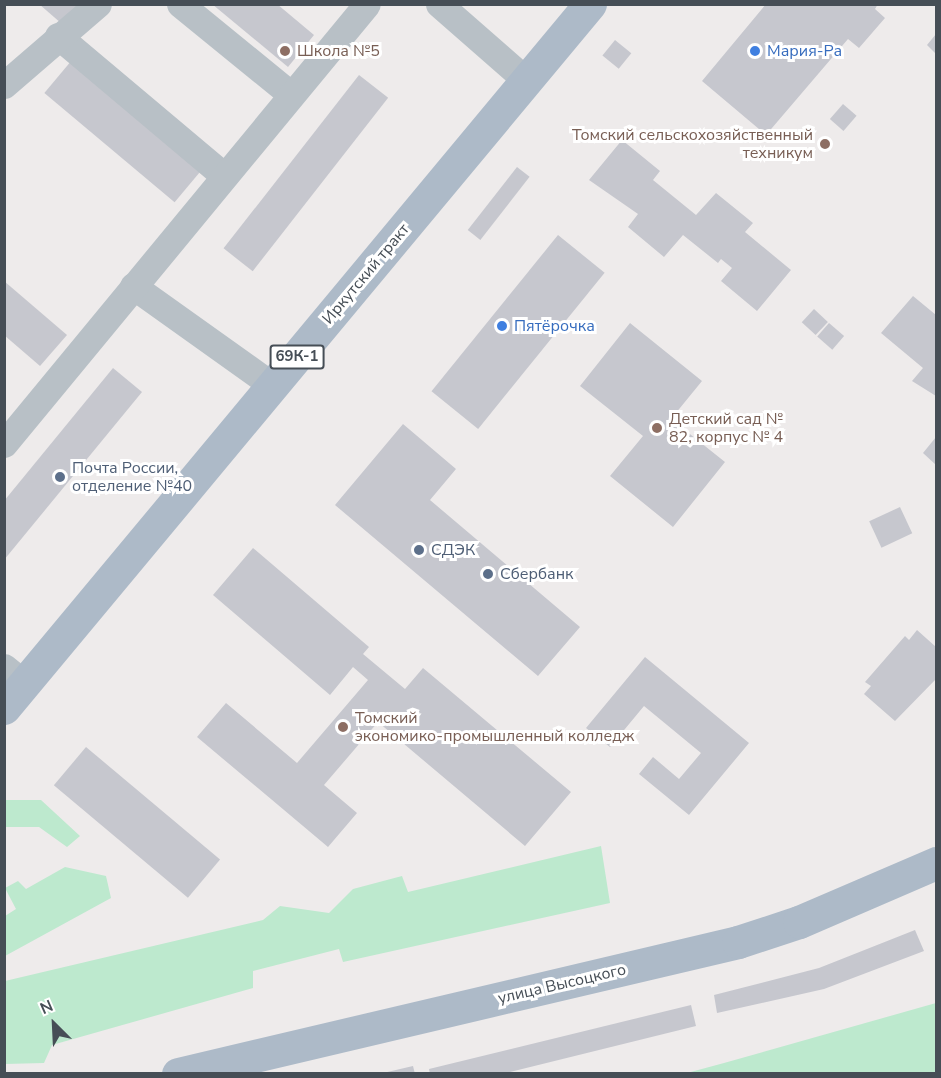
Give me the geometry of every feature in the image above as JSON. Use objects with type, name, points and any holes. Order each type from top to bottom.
[{"type":"main road","name":"Иркутский тракт","points":[[11,686],[273,386],[590,4]]},
{"type":"main road","name":"улица Высоцкого","points":[[178,1074],[738,942],[799,922],[936,863]]},
{"type":"lane","points":[[4,85],[58,36],[98,4]]},
{"type":"lane","points":[[180,4],[289,93]]},
{"type":"lane","points":[[4,444],[289,93],[367,4]]},
{"type":"lane","points":[[439,4],[527,81]]},
{"type":"lane","points":[[58,36],[223,175]]},
{"type":"lane","points":[[133,286],[273,386]]},
{"type":"green space","points":[[5,800],[41,800],[80,836],[67,847],[39,827],[5,827]]},
{"type":"green space","points":[[601,846],[610,903],[343,962],[339,949],[253,971],[253,988],[52,1045],[44,1063],[5,1064],[5,981],[263,920],[280,906],[329,913],[353,889],[402,876],[408,892]]},
{"type":"green space","points":[[65,867],[106,876],[111,898],[5,956],[5,916],[16,909],[5,888],[18,881],[26,889]]},
{"type":"green space","points":[[936,1003],[936,1073],[687,1073],[724,1063]]},
{"type":"building","points":[[39,4],[79,4],[62,24]]},
{"type":"building","name":"Школа №5","points":[[212,4],[277,4],[314,35],[288,67]]},
{"type":"building","points":[[766,4],[878,4],[875,9],[885,18],[859,48],[848,39],[766,135],[702,81]]},
{"type":"building","points":[[936,34],[936,54],[927,45]]},
{"type":"building","points":[[615,40],[631,53],[619,69],[602,56]]},
{"type":"building","points":[[72,60],[202,169],[175,202],[44,93]]},
{"type":"building","points":[[359,75],[388,98],[253,271],[224,248]]},
{"type":"building","points":[[843,104],[857,116],[843,131],[830,119]]},
{"type":"building","points":[[622,140],[660,171],[653,180],[696,215],[716,193],[753,223],[745,232],[791,270],[757,311],[721,281],[732,268],[721,259],[718,263],[683,235],[664,257],[628,227],[638,214],[589,180]]},
{"type":"building","points":[[517,167],[530,177],[480,240],[468,230]]},
{"type":"building","points":[[558,235],[605,273],[478,429],[432,391]]},
{"type":"building","points":[[4,281],[67,335],[40,366],[4,335]]},
{"type":"building","points":[[913,296],[936,315],[936,396],[912,381],[923,368],[881,333]]},
{"type":"building","points":[[814,309],[828,322],[816,335],[802,322]]},
{"type":"building","name":"Детский сад № 82, корпус № 4","points":[[630,323],[702,381],[671,419],[725,462],[673,527],[610,476],[643,436],[580,386]]},
{"type":"building","points":[[829,323],[844,336],[832,350],[817,337]]},
{"type":"building","points":[[113,368],[142,392],[4,560],[4,501]]},
{"type":"building","points":[[403,424],[456,469],[430,500],[580,627],[538,676],[335,505]]},
{"type":"building","points":[[936,437],[936,465],[923,453]]},
{"type":"building","points":[[900,507],[912,533],[881,548],[869,521]]},
{"type":"building","points":[[253,548],[369,647],[363,654],[405,689],[423,668],[571,792],[525,846],[378,722],[324,785],[357,813],[328,847],[197,737],[226,703],[297,763],[368,680],[353,667],[330,695],[213,595]]},
{"type":"building","points":[[917,630],[936,647],[936,679],[895,721],[864,694],[871,686],[865,682],[905,636],[909,640]]},
{"type":"building","points":[[645,657],[749,743],[689,815],[639,774],[653,757],[679,779],[701,753],[644,706],[610,747],[586,728]]},
{"type":"building","points":[[86,747],[220,859],[188,898],[54,785]]},
{"type":"building","points":[[915,930],[924,951],[824,989],[717,1013],[714,995],[819,968]]},
{"type":"building","points":[[691,1005],[696,1026],[502,1074],[430,1074],[429,1069]]},
{"type":"building","points":[[413,1066],[415,1074],[383,1073]]},
{"type":"place","name":"Школа №5","points":[[285,51]]},
{"type":"place","name":"Мария-Ра","points":[[755,51]]},
{"type":"place","name":"Томский сельскохозяйственный техникум","points":[[825,144]]},
{"type":"place","name":"Пятёрочка","points":[[502,326]]},
{"type":"place","name":"Детский сад № 82, корпус № 4","points":[[657,428]]},
{"type":"place","name":"Почта России, отделение №40","points":[[60,477]]},
{"type":"place","name":"СДЭК","points":[[419,550]]},
{"type":"place","name":"Сбербанк","points":[[488,574]]},
{"type":"place","name":"Томский экономико-промышленный колледж","points":[[343,727]]}]
